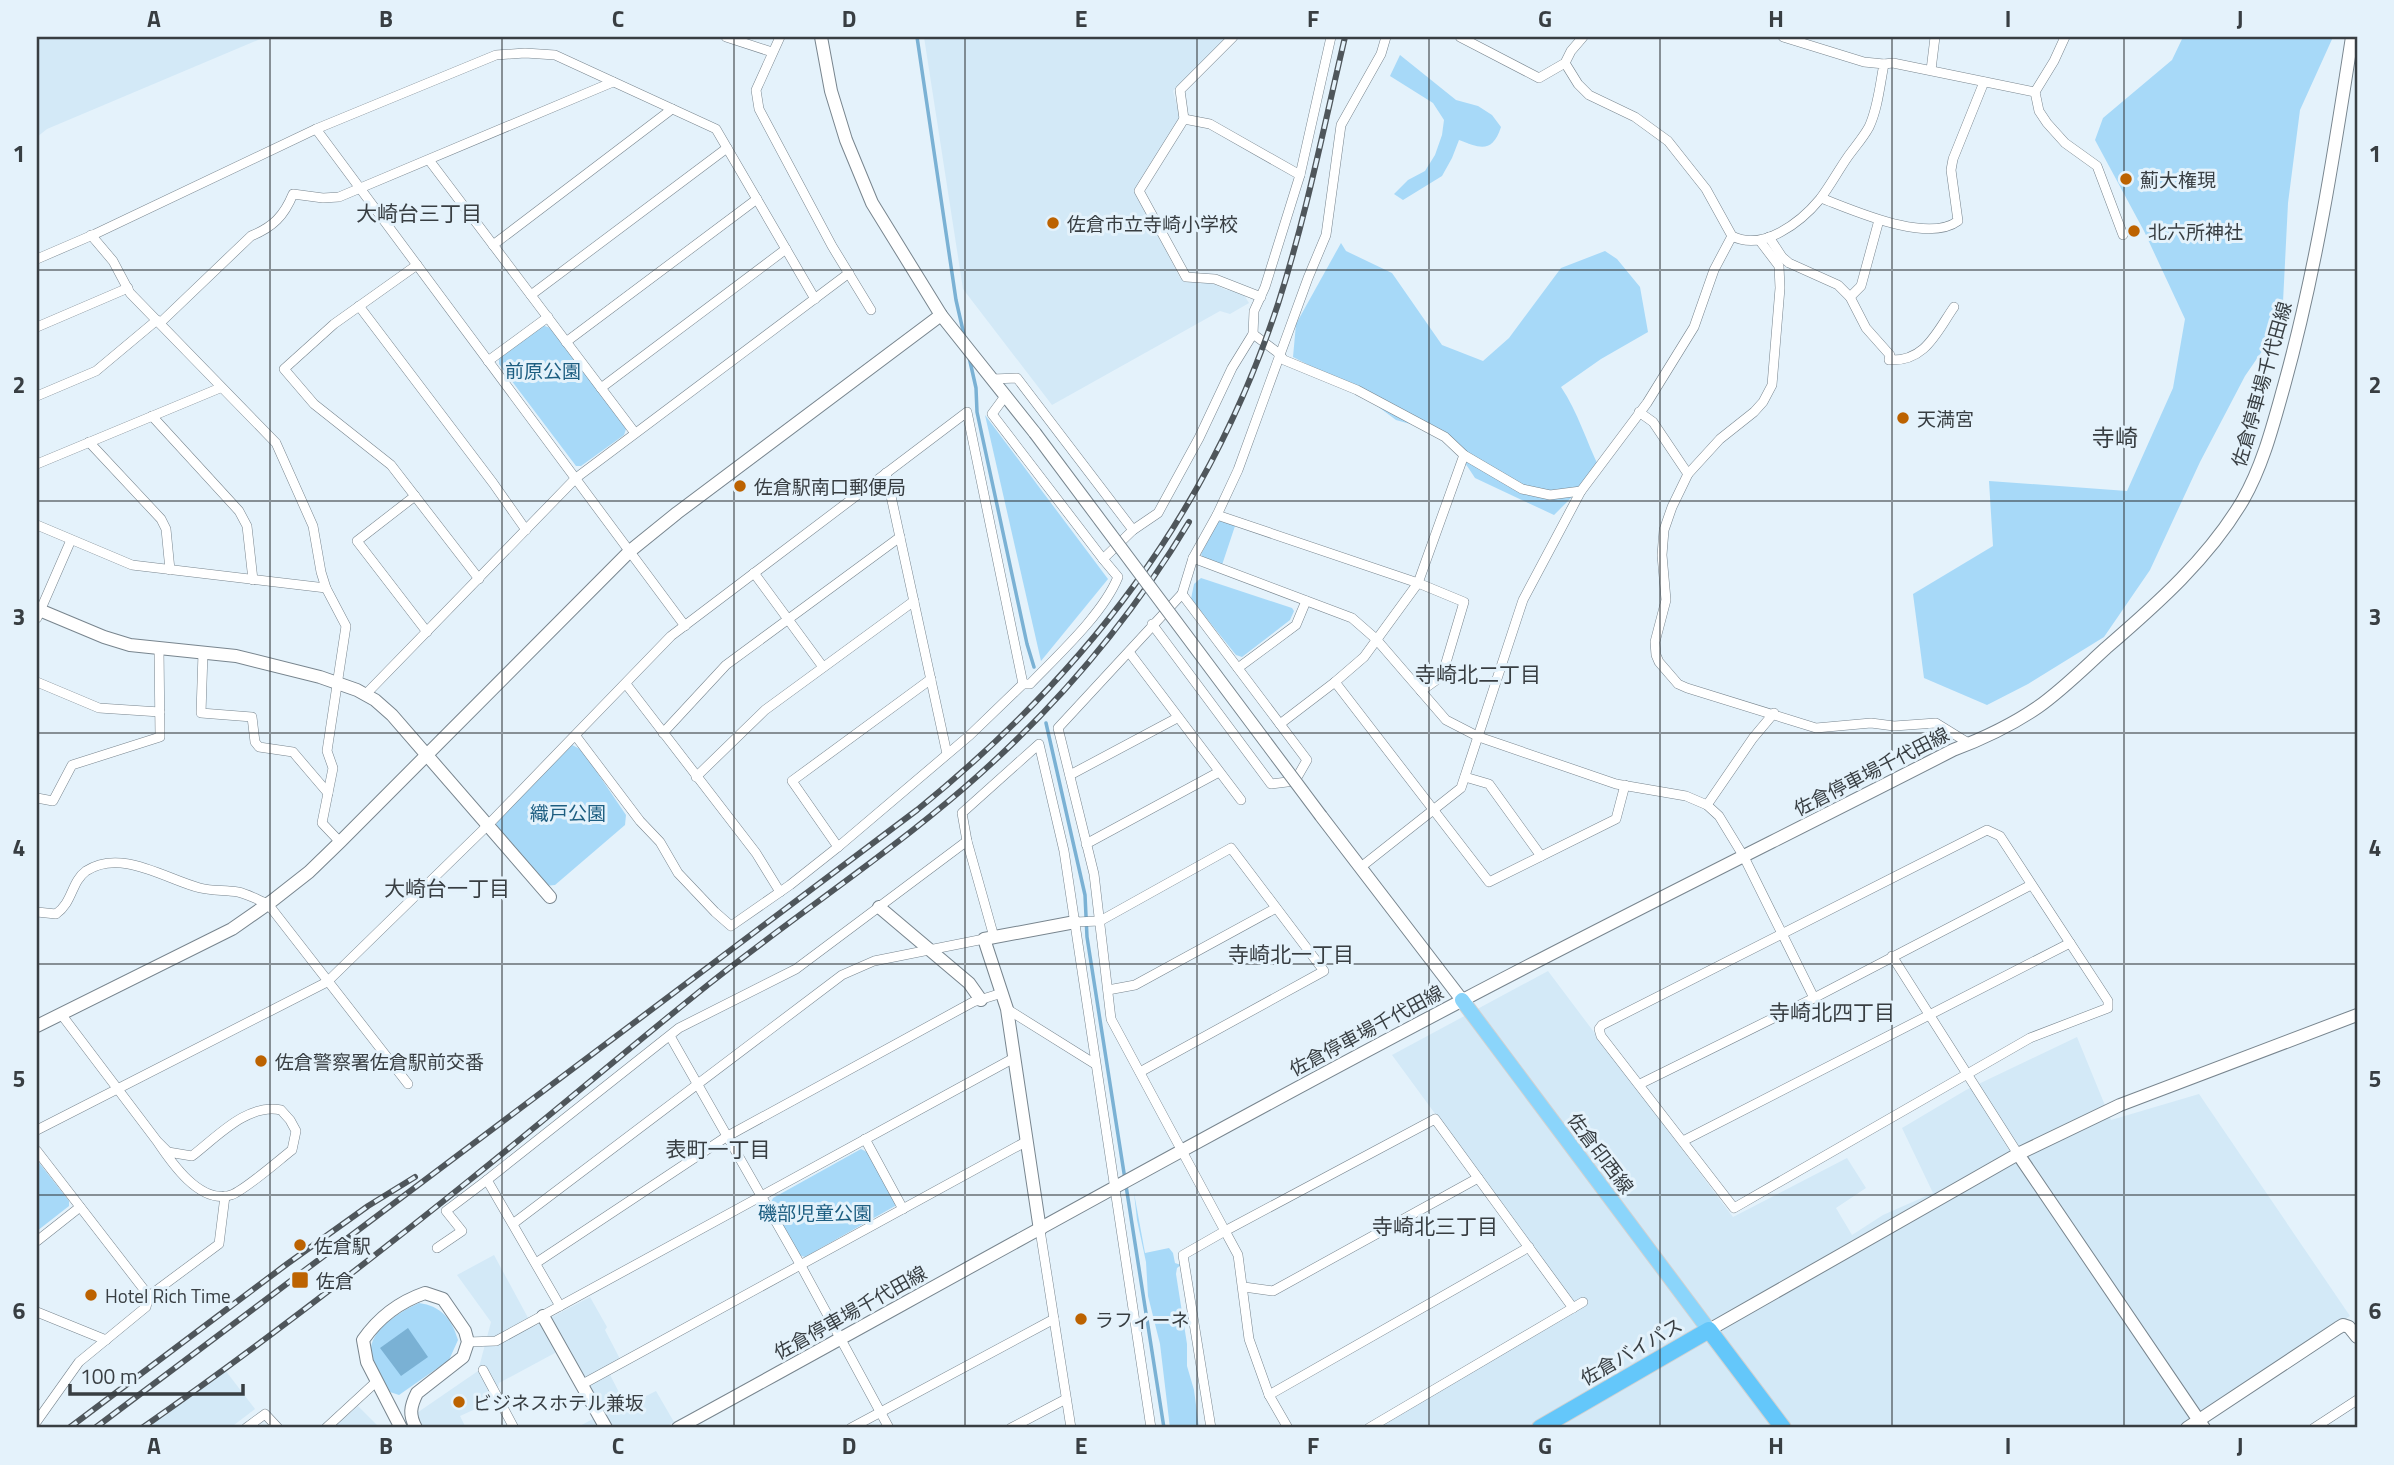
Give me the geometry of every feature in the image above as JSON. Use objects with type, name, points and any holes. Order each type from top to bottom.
[{"type":"highway","name":"佐倉バイパス","points":[[1540,1428],[1709,1330],[1783,1428]]},
{"type":"main road","name":"佐倉印西線","points":[[1462,1000],[1709,1330]]},
{"type":"street","points":[[726,37],[772,52]]},
{"type":"street","points":[[780,37],[756,90],[759,109],[832,246],[871,310]]},
{"type":"street","points":[[821,37],[831,91],[858,172],[873,203],[941,315],[1035,433],[1462,1000]]},
{"type":"street","points":[[1233,37],[1180,90],[1184,119],[1139,191],[1186,276],[1215,279],[1261,297]]},
{"type":"street","points":[[1102,559],[1133,530],[1158,513],[1199,438],[1232,368],[1253,334],[1254,311],[1261,297],[1300,175],[1331,37]]},
{"type":"street","points":[[1288,1428],[1269,1395],[1249,1339],[1238,1255],[1111,1019],[1094,874],[1058,728],[1182,594],[1193,558],[1238,470],[1326,235],[1341,125],[1381,54],[1386,37]]},
{"type":"street","points":[[1461,37],[1539,78],[1565,64],[1571,51],[1583,37]]},
{"type":"street","points":[[1783,37],[1864,62],[1893,63],[2035,92]]},
{"type":"street","points":[[1931,70],[1935,37]]},
{"type":"street","points":[[2065,37],[2035,92],[2039,111],[2065,142],[2097,166],[2123,235]]},
{"type":"street","name":"佐倉停車場千代田線","points":[[678,1428],[1114,1187],[1462,1000],[2006,726],[2038,707],[2141,618],[2186,574],[2223,529],[2242,500],[2266,447],[2296,342],[2331,169],[2352,37]]},
{"type":"street","points":[[37,258],[316,129],[496,55],[525,53],[555,55],[716,129],[815,299]]},
{"type":"street","points":[[1565,64],[1589,95],[1635,117],[1668,141],[1706,189],[1732,236],[1740,240],[1765,239],[1805,215],[1821,198],[1869,127],[1884,64]]},
{"type":"street","points":[[37,396],[96,371],[159,321],[251,236],[279,220],[293,194],[339,197],[613,82]]},
{"type":"street","points":[[1821,198],[1909,228],[1947,226],[1958,221],[1951,170],[1953,159],[1984,82]]},
{"type":"street","points":[[493,245],[672,110]]},
{"type":"street","points":[[1184,119],[1210,124],[1300,175]]},
{"type":"street","points":[[316,129],[685,625]]},
{"type":"street","points":[[531,295],[727,148]]},
{"type":"street","points":[[429,160],[635,433]]},
{"type":"street","points":[[566,342],[757,199]]},
{"type":"street","points":[[1850,297],[1861,286],[1879,219]]},
{"type":"street","points":[[91,235],[113,261],[128,288],[220,388],[276,443],[313,526],[326,588],[346,626],[327,751],[333,768],[322,823],[340,842]]},
{"type":"street","points":[[1361,867],[1461,788],[1523,600],[1581,491],[1639,412],[1694,327],[1709,282],[1732,236]]},
{"type":"street","points":[[1765,239],[1779,266],[1780,288],[1772,385],[1754,412],[1710,449],[1688,474],[1672,507],[1664,530],[1662,555],[1666,600],[1655,642],[1656,655],[1678,684],[1816,728],[1871,723],[1894,726],[1936,723],[1970,744]]},
{"type":"street","points":[[1765,239],[1789,263],[1838,285],[1850,297],[1866,328],[1890,355],[1889,360],[1904,361],[1923,351],[1954,307]]},
{"type":"street","points":[[601,388],[786,249]]},
{"type":"street","points":[[417,265],[334,324],[284,369],[314,404],[391,465],[479,579]]},
{"type":"street","points":[[365,695],[576,478],[849,273]]},
{"type":"street","points":[[37,327],[128,288]]},
{"type":"street","points":[[359,306],[494,483],[526,530]]},
{"type":"street","points":[[37,1026],[232,929],[309,872],[630,551],[941,315]]},
{"type":"street","points":[[488,361],[548,317]]},
{"type":"street","points":[[1253,334],[1284,360],[1357,390],[1445,437],[1464,455],[1522,489],[1550,495],[1581,491]]},
{"type":"street","points":[[993,379],[1017,378],[1133,530]]},
{"type":"street","points":[[37,464],[220,388]]},
{"type":"street","points":[[575,735],[639,821],[660,842],[678,873],[731,926],[838,847],[947,754],[1023,684],[1030,684],[1081,631],[1114,587],[1118,577],[992,414],[1006,395]]},
{"type":"street","points":[[37,1130],[327,982],[488,825],[671,636],[967,412],[1023,684]]},
{"type":"street","points":[[1639,412],[1654,422],[1688,474]]},
{"type":"street","points":[[152,416],[239,511],[247,526],[253,580]]},
{"type":"street","points":[[89,442],[161,519],[166,528],[170,570]]},
{"type":"street","points":[[1280,724],[1364,657],[1418,583],[1464,455]]},
{"type":"street","points":[[886,473],[947,754]]},
{"type":"street","points":[[415,496],[357,541],[427,632]]},
{"type":"street","points":[[1217,515],[1464,601],[1442,676],[1421,691]]},
{"type":"street","points":[[37,526],[132,565],[326,588]]},
{"type":"street","points":[[663,733],[726,665],[900,537]]},
{"type":"street","points":[[71,540],[38,613],[130,645],[236,656],[336,683],[365,695],[392,715],[550,897]]},
{"type":"street","points":[[1193,558],[1352,618],[1376,639],[1446,720],[1479,737],[1625,785],[1686,796],[1707,806],[1719,816],[1744,857],[1814,998]]},
{"type":"street","points":[[754,573],[823,667]]},
{"type":"street","points":[[1182,594],[1307,760],[1295,781]]},
{"type":"street","points":[[696,777],[765,710],[914,601]]},
{"type":"street","points":[[1238,668],[1296,625],[1306,601]]},
{"type":"street","points":[[1152,624],[1271,784],[1295,781]]},
{"type":"street","points":[[37,798],[53,801],[72,765],[160,737],[159,648]]},
{"type":"street","points":[[1129,652],[1241,800]]},
{"type":"street","points":[[203,653],[201,713],[252,717],[255,742],[259,747],[293,752],[328,793]]},
{"type":"street","points":[[838,847],[792,781],[931,679]]},
{"type":"street","points":[[37,682],[99,708],[160,712]]},
{"type":"street","points":[[1335,682],[1489,882],[1616,819],[1625,785]]},
{"type":"street","points":[[625,684],[756,853],[780,892]]},
{"type":"street","points":[[1707,806],[1753,738],[1774,713]]},
{"type":"street","points":[[1070,775],[1177,718]]},
{"type":"street","points":[[1071,1428],[1007,1009],[962,813],[1039,744],[1064,850],[1151,1428]]},
{"type":"street","points":[[1086,844],[1219,772]]},
{"type":"street","points":[[1465,777],[1489,784],[1541,856]]},
{"type":"street","points":[[1987,830],[2000,836],[2108,1002],[2108,1008],[2030,1038],[1734,1208],[1597,1028],[1782,933],[1987,830]]},
{"type":"street","points":[[437,1248],[462,1231],[446,1210],[670,1036],[701,1016],[796,969],[967,841]]},
{"type":"street","points":[[514,1223],[842,975],[874,961],[930,949],[1075,922],[1100,921],[1231,848],[1324,971],[1140,1072]]},
{"type":"street","points":[[37,912],[56,914],[66,907],[84,872],[102,864],[123,862],[202,889],[240,892],[268,904],[408,1084]]},
{"type":"street","points":[[1640,1084],[1814,998],[2031,885]]},
{"type":"street","points":[[879,907],[969,983],[981,1000]]},
{"type":"street","points":[[1108,990],[1135,985],[1276,908]]},
{"type":"street","points":[[1683,1141],[2070,943]]},
{"type":"street","points":[[1892,956],[2197,1426],[2343,1325],[2349,1327],[2357,1337]]},
{"type":"street","points":[[536,1263],[726,1137],[973,1002],[1002,993]]},
{"type":"street","points":[[1007,1009],[1095,1064]]},
{"type":"street","points":[[61,1014],[182,1175],[215,1197],[232,1195],[292,1150],[296,1131],[281,1110],[260,1109],[244,1116],[192,1156],[168,1152],[157,1141]]},
{"type":"street","points":[[1709,1330],[2018,1154],[2120,1105],[2357,1015]]},
{"type":"street","points":[[670,1036],[800,1264],[888,1428]]},
{"type":"street","points":[[468,1342],[496,1341],[1014,1058]]},
{"type":"street","points":[[1211,1428],[1183,1255],[1435,1119],[1573,1308]]},
{"type":"street","points":[[865,1139],[903,1209]]},
{"type":"street","points":[[581,1385],[1027,1141]]},
{"type":"street","points":[[37,1151],[149,1296]]},
{"type":"street","points":[[1244,1287],[1273,1290],[1478,1178]]},
{"type":"street","points":[[488,1180],[559,1306]]},
{"type":"street","points":[[37,1421],[79,1362],[146,1307],[149,1296],[219,1244],[225,1196]]},
{"type":"street","points":[[37,1241],[80,1207]]},
{"type":"street","points":[[1269,1395],[1529,1247]]},
{"type":"street","points":[[401,1428],[367,1362],[363,1340],[375,1322],[407,1300],[425,1293],[443,1299],[465,1331],[468,1342],[463,1357],[417,1393],[412,1402],[410,1416],[416,1428]]},
{"type":"street","points":[[1369,1428],[1583,1302]]},
{"type":"street","points":[[37,1312],[106,1340]]},
{"type":"street","points":[[543,1316],[606,1428]]},
{"type":"street","points":[[851,1428],[1054,1319]]},
{"type":"street","points":[[483,1370],[514,1428]]},
{"type":"street","points":[[326,1428],[377,1381]]},
{"type":"street","points":[[1011,1428],[1066,1399]]},
{"type":"street","points":[[2314,1428],[2357,1400]]},
{"type":"street","points":[[247,1428],[265,1414],[278,1428]]},
{"type":"shaded area","points":[[37,37],[265,37],[47,129],[37,137]]},
{"type":"shaded area","name":"佐倉市立寺崎小学校","points":[[924,37],[1227,37],[1173,91],[1180,117],[1142,177],[1142,182],[1134,189],[1180,278],[1185,282],[1208,281],[1226,290],[1236,291],[1244,295],[1249,303],[1230,314],[1220,311],[1052,405],[963,289]]},
{"type":"shaded area","points":[[1548,971],[1733,1217],[1847,1158],[1866,1188],[1836,1208],[1852,1235],[1883,1215],[1933,1193],[1902,1128],[1966,1090],[2077,1037],[2111,1120],[2199,1094],[2350,1316],[2187,1425],[2188,1428],[1375,1428],[1579,1310],[1392,1055]]},
{"type":"shaded area","points":[[494,1255],[533,1327],[590,1297],[607,1327],[605,1330],[620,1359],[606,1367],[626,1406],[656,1391],[674,1422],[664,1428],[576,1428],[604,1413],[566,1347],[499,1383],[495,1400],[460,1416],[466,1428],[395,1428],[478,1371],[491,1322],[457,1275]]},
{"type":"shaded area","points":[[408,1328],[428,1357],[401,1376],[380,1348]]},
{"type":"shaded area","points":[[225,1370],[255,1409],[230,1428],[145,1428]]},
{"type":"shaded area","points":[[358,1406],[380,1428],[334,1427]]},
{"type":"green space","points":[[2183,37],[2333,37],[2300,110],[2288,203],[2282,322],[2245,376],[2200,462],[2150,570],[2104,637],[2028,684],[1987,705],[1924,678],[1913,594],[1993,546],[1989,481],[2127,491],[2173,388],[2185,319],[2144,231],[2095,140],[2103,118],[2172,60]]},
{"type":"green space","points":[[1400,55],[1456,100],[1478,106],[1492,115],[1501,127],[1494,142],[1484,147],[1459,140],[1442,176],[1403,200],[1394,194],[1408,180],[1425,171],[1435,155],[1444,120],[1433,103],[1390,76]]},
{"type":"green space","points":[[1341,243],[1346,251],[1392,273],[1442,345],[1483,361],[1509,338],[1561,268],[1605,251],[1617,259],[1640,287],[1648,332],[1601,359],[1561,387],[1600,469],[1554,515],[1475,478],[1446,434],[1396,420],[1353,388],[1293,357],[1296,324]]},
{"type":"green space","name":"前原公園","points":[[542,325],[553,329],[626,429],[624,435],[581,466],[576,466],[499,364],[499,359]]},
{"type":"green space","points":[[985,415],[1108,579],[1041,661]]},
{"type":"green space","points":[[1221,520],[1235,526],[1222,565],[1203,558],[1201,554]]},
{"type":"green space","points":[[1201,578],[1292,608],[1294,611],[1290,620],[1242,657],[1236,655],[1191,599],[1194,584]]},
{"type":"green space","name":"織戸公園","points":[[572,745],[582,750],[626,815],[625,825],[555,885],[545,886],[496,828],[497,821]]},
{"type":"green space","name":"磯部児童公園","points":[[861,1149],[869,1153],[895,1199],[895,1206],[805,1257],[799,1255],[770,1205],[773,1198]]},
{"type":"green space","points":[[37,1160],[69,1201],[69,1206],[37,1231]]},
{"type":"green space","points":[[1134,1193],[1145,1253],[1169,1248],[1175,1263],[1181,1265],[1176,1274],[1187,1344],[1187,1366],[1194,1390],[1199,1428],[1170,1428],[1160,1344],[1148,1296],[1146,1262]]},
{"type":"green space","points":[[419,1303],[439,1310],[452,1326],[458,1340],[449,1360],[399,1395],[390,1392],[379,1372],[372,1357],[372,1344],[375,1336],[388,1322]]},
{"type":"waterway","points":[[917,37],[956,300],[964,335]]},
{"type":"waterway","points":[[969,357],[976,388],[977,412],[1034,667]]},
{"type":"waterway","points":[[1046,723],[1085,895],[1087,937],[1164,1428]]},
{"type":"railway","points":[[95,1428],[917,810],[1035,702],[1088,644],[1135,584],[1178,520],[1216,452],[1250,380],[1278,304],[1297,238],[1345,37]]},
{"type":"railway","points":[[142,1428],[350,1275],[709,984],[902,839],[964,788],[1028,728],[1087,664],[1141,595],[1189,522]]},
{"type":"railway","points":[[69,1428],[287,1264],[368,1206],[415,1177]]},
{"type":"place","name":"薊大権現","points":[[2126,179]]},
{"type":"place","name":"佐倉市立寺崎小学校","points":[[1053,223]]},
{"type":"place","name":"北六所神社","points":[[2134,231]]},
{"type":"place","name":"天満宮","points":[[1903,418]]},
{"type":"place","name":"佐倉駅南口郵便局","points":[[740,486]]},
{"type":"place","name":"佐倉警察署佐倉駅前交番","points":[[261,1061]]},
{"type":"place","name":"佐倉駅","points":[[300,1245]]},
{"type":"place","name":"佐倉","points":[[300,1280]]},
{"type":"place","name":"Hotel Rich Time","points":[[91,1295]]},
{"type":"place","name":"ラフィーネ","points":[[1081,1319]]},
{"type":"place","name":"ビジネスホテル兼坂","points":[[459,1402]]},
{"type":"district","name":"大崎台三丁目","points":[[419,213]]},
{"type":"district","name":"寺崎","points":[[2115,437]]},
{"type":"district","name":"寺崎北二丁目","points":[[1478,674]]},
{"type":"district","name":"大崎台一丁目","points":[[447,888]]},
{"type":"district","name":"寺崎北一丁目","points":[[1291,954]]},
{"type":"district","name":"寺崎北四丁目","points":[[1832,1012]]},
{"type":"district","name":"表町一丁目","points":[[718,1149]]},
{"type":"district","name":"寺崎北三丁目","points":[[1435,1226]]}]
